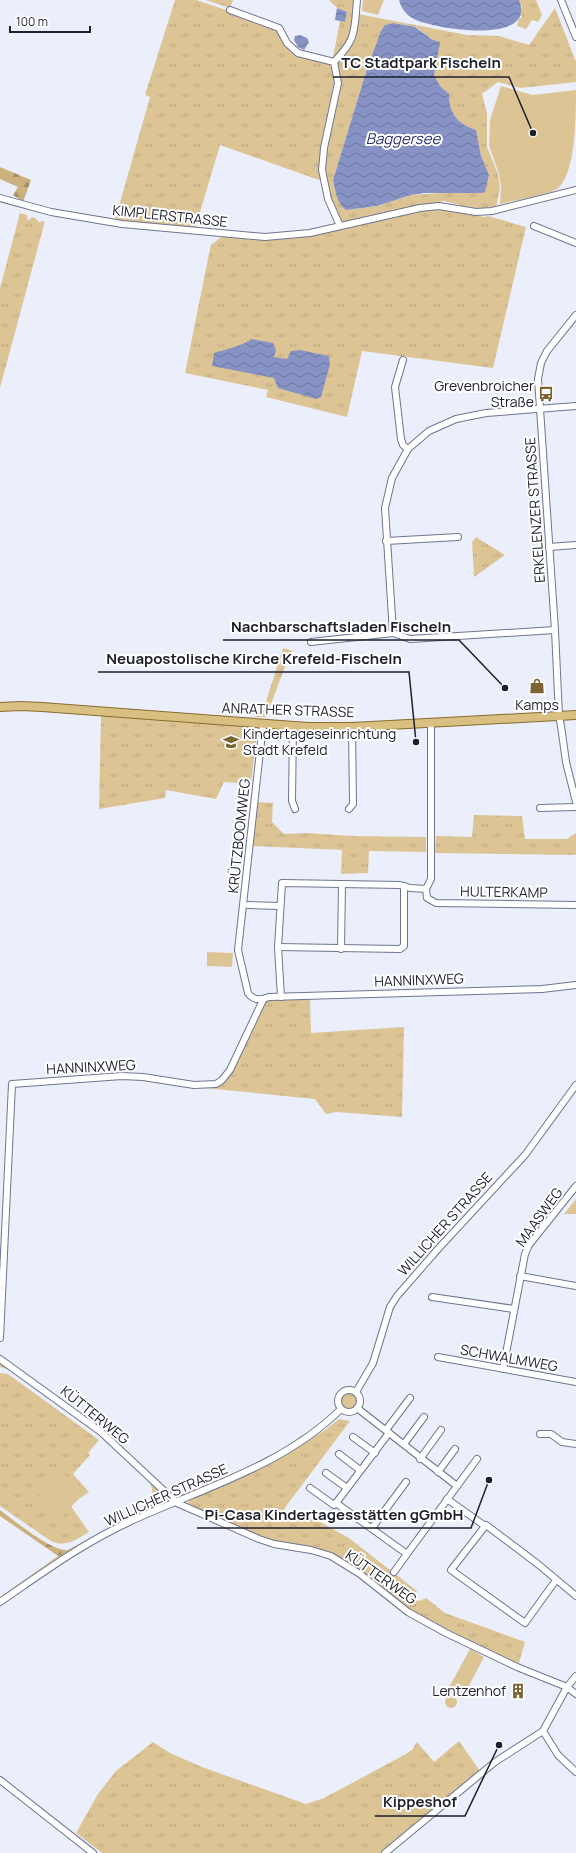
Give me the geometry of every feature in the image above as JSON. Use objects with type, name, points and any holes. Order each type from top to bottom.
[{"type":"main road","name":"ANRATHER STRASSE","points":[[0,707],[42,707],[293,726],[352,727],[576,715]]},
{"type":"street","points":[[334,62],[351,42],[354,32],[357,0]]},
{"type":"street","points":[[561,0],[576,37]]},
{"type":"street","points":[[230,10],[279,28],[287,43],[298,53],[334,62]]},
{"type":"street","points":[[334,62],[338,83],[324,148],[322,170],[328,200],[340,226]]},
{"type":"street","name":"KIMPLERSTRASSE","points":[[0,198],[51,212],[122,224],[202,232],[281,237],[310,233],[420,208],[439,206],[476,212],[492,211],[576,190]]},
{"type":"street","points":[[534,226],[576,243]]},
{"type":"street","name":"ERKELENZER STRASSE","points":[[576,315],[547,351],[541,363],[538,379],[555,630],[559,716],[576,802]]},
{"type":"street","points":[[403,360],[395,387],[401,439],[403,445],[408,449]]},
{"type":"street","points":[[393,633],[385,508],[389,487],[398,465],[408,449],[429,431],[456,419],[486,413],[576,406]]},
{"type":"street","points":[[386,540],[458,537]]},
{"type":"street","points":[[549,547],[576,545]]},
{"type":"street","points":[[311,642],[393,633],[399,637],[410,639],[555,630]]},
{"type":"street","points":[[281,996],[278,947],[282,883],[404,886],[426,889],[430,879],[431,722]]},
{"type":"street","name":"KRÜTZBOOMWEG","points":[[263,724],[238,950],[248,993],[256,999],[263,1000]]},
{"type":"street","points":[[293,726],[292,801],[295,809]]},
{"type":"street","points":[[348,810],[352,804],[352,727]]},
{"type":"street","points":[[540,808],[576,807]]},
{"type":"street","points":[[341,949],[342,885]]},
{"type":"street","points":[[278,947],[398,950],[403,948],[404,886]]},
{"type":"street","name":"HULTERKAMP","points":[[426,889],[428,898],[432,901],[440,903],[576,905]]},
{"type":"street","points":[[248,905],[280,906]]},
{"type":"street","name":"HANNINXWEG","points":[[0,1338],[12,1084],[122,1076],[143,1077],[194,1085],[216,1084],[222,1080],[230,1070],[263,1000],[269,997],[542,989],[576,985]]},
{"type":"street","name":"WILLICHER STRASSE","points":[[356,1392],[373,1363],[390,1307],[397,1296],[438,1249],[525,1155],[576,1085]]},
{"type":"street","name":"MAASWEG","points":[[503,1369],[525,1254],[529,1245],[576,1186]]},
{"type":"street","points":[[520,1276],[576,1286]]},
{"type":"street","points":[[432,1297],[514,1309]]},
{"type":"street","name":"SCHWALMWEG","points":[[438,1357],[576,1382]]},
{"type":"street","name":"KÜTTERWEG","points":[[0,1359],[101,1432],[177,1502],[259,1540],[311,1550],[331,1556],[360,1574],[408,1612],[446,1633],[517,1667],[567,1687],[576,1694]]},
{"type":"street","points":[[349,1390],[356,1392],[360,1400],[357,1408],[350,1413],[341,1410],[337,1402],[339,1395],[349,1390]]},
{"type":"street","points":[[336,1503],[375,1452],[410,1398]]},
{"type":"street","points":[[357,1408],[404,1444],[420,1459],[457,1486]]},
{"type":"street","name":"WILLICHER STRASSE","points":[[0,1602],[111,1531],[273,1459],[314,1433],[341,1410]]},
{"type":"street","points":[[404,1444],[424,1417]]},
{"type":"street","points":[[420,1459],[441,1430]]},
{"type":"street","points":[[540,1434],[551,1434],[562,1442],[576,1444]]},
{"type":"street","points":[[353,1437],[375,1452]]},
{"type":"street","points":[[438,1472],[455,1449]]},
{"type":"street","points":[[339,1454],[360,1470]]},
{"type":"street","points":[[394,1572],[477,1459]]},
{"type":"street","points":[[326,1473],[347,1488]]},
{"type":"street","points":[[372,1528],[406,1482]]},
{"type":"street","points":[[310,1488],[334,1505],[336,1503],[407,1554]]},
{"type":"street","points":[[448,1499],[539,1565],[576,1596]]},
{"type":"street","points":[[486,1526],[451,1570],[525,1623],[556,1580]]},
{"type":"street","points":[[386,1853],[495,1762],[543,1731],[567,1687],[576,1676]]},
{"type":"street","points":[[543,1731],[558,1755],[576,1772]]},
{"type":"street","points":[[0,1780],[93,1853]]},
{"type":"green space","points":[[175,0],[196,0],[259,21],[278,29],[290,49],[329,63],[333,66],[336,76],[322,178],[319,180],[220,145],[195,229],[115,220],[150,97],[145,95]]},
{"type":"green space","points":[[206,0],[233,0],[230,8]]},
{"type":"green space","points":[[329,0],[356,0],[353,24],[349,39],[340,52],[333,57],[340,21],[345,22],[347,12],[337,8]]},
{"type":"green space","points":[[363,0],[384,0],[378,15],[362,11]]},
{"type":"green space","points":[[519,0],[536,0],[542,15],[538,22],[532,20],[526,29],[517,26],[519,18],[522,16],[520,15],[522,7]]},
{"type":"green space","points":[[555,8],[576,62],[576,82],[520,88],[498,82],[482,94],[487,113],[487,147],[498,174],[500,189],[496,207],[476,209],[444,201],[389,211],[344,222],[340,220],[330,199],[324,162],[337,97],[337,61],[347,51],[358,14],[467,35],[499,36],[529,45]],"holes":[[[393,23],[416,27],[433,40],[436,59],[434,75],[440,86],[449,94],[449,101],[453,113],[464,125],[476,131],[481,156],[489,178],[441,193],[411,195],[377,206],[346,210],[338,200],[333,180],[367,69],[385,25]]]},
{"type":"green space","points":[[501,86],[533,95],[576,90],[576,101],[574,144],[568,171],[563,182],[557,189],[537,196],[500,204],[501,187],[499,174],[489,146],[490,120]]},
{"type":"green space","points":[[0,167],[31,180],[23,202],[13,195],[18,187],[0,179]]},
{"type":"green space","points":[[436,209],[485,217],[488,216],[526,227],[493,368],[362,351],[347,417],[266,397],[268,390],[185,373],[211,244],[222,236],[260,239],[289,238],[315,234],[401,214]]},
{"type":"green space","points":[[20,213],[27,215],[28,221],[32,217],[39,222],[45,221],[0,388],[0,288]]},
{"type":"green space","points":[[476,537],[505,555],[474,577],[472,542]]},
{"type":"green space","points":[[283,648],[293,651],[288,659],[266,717],[255,717],[256,710],[263,711]]},
{"type":"green space","points":[[101,715],[251,726],[251,731],[257,732],[251,784],[224,782],[216,799],[166,790],[165,798],[99,809]]},
{"type":"green space","points":[[256,802],[273,803],[272,822],[284,834],[306,833],[353,836],[426,837],[426,852],[369,851],[368,873],[341,874],[342,850],[252,846]]},
{"type":"green space","points":[[474,815],[522,816],[525,839],[567,839],[576,833],[576,855],[435,853],[436,836],[472,837]]},
{"type":"green space","points":[[207,952],[233,953],[232,967],[207,966]]},
{"type":"green space","points":[[310,998],[311,1033],[404,1027],[402,1117],[336,1112],[326,1114],[315,1099],[205,1088],[218,1085],[226,1079],[265,1001],[270,999]]},
{"type":"green space","points":[[576,1199],[576,1214],[564,1214]]},
{"type":"green space","points":[[0,1361],[88,1423],[160,1488],[162,1496],[159,1503],[146,1509],[145,1508],[150,1502],[152,1495],[152,1488],[149,1481],[99,1435],[10,1370],[0,1367]]},
{"type":"green space","points":[[0,1373],[8,1374],[99,1440],[88,1453],[90,1455],[73,1474],[89,1492],[70,1505],[89,1532],[76,1540],[62,1544],[51,1541],[0,1506]]},
{"type":"green space","points":[[349,1392],[355,1395],[358,1401],[355,1407],[349,1410],[343,1407],[340,1401],[343,1395]]},
{"type":"green space","points":[[339,1419],[350,1421],[284,1509],[292,1515],[308,1521],[311,1517],[349,1538],[417,1591],[412,1599],[420,1601],[426,1598],[445,1613],[525,1642],[518,1666],[413,1613],[342,1560],[266,1541],[187,1504],[190,1499],[270,1464],[325,1430]]},
{"type":"green space","points":[[302,1435],[304,1437],[281,1453],[180,1499],[175,1497],[238,1472],[284,1448]]},
{"type":"green space","points":[[61,1472],[86,1491],[59,1520],[34,1501]]},
{"type":"green space","points":[[160,1488],[167,1495],[166,1499],[163,1500],[162,1506],[65,1557],[63,1555],[58,1556],[0,1516],[0,1510],[43,1541],[61,1549],[68,1550],[145,1508],[146,1509],[159,1503],[162,1496],[158,1492]]},
{"type":"green space","points":[[63,1555],[65,1557],[0,1600],[0,1597],[58,1556]]},
{"type":"green space","points":[[470,1649],[484,1657],[462,1699],[447,1691]]},
{"type":"green space","points":[[449,1696],[453,1696],[457,1702],[453,1708],[449,1708],[445,1704],[445,1700]]},
{"type":"green space","points":[[459,1741],[480,1771],[380,1853],[102,1853],[76,1833],[98,1794],[116,1771],[153,1742],[170,1753],[202,1767],[306,1804],[324,1798],[406,1754],[412,1750],[417,1742],[434,1762]]},
{"type":"water","points":[[399,0],[519,0],[521,14],[513,24],[499,29],[461,30],[441,27],[414,19],[404,11]]},
{"type":"water","points":[[337,8],[347,12],[345,22],[335,20]]},
{"type":"water","name":"Baggersee","points":[[393,23],[415,27],[433,40],[440,42],[434,75],[440,86],[449,94],[449,101],[456,117],[464,125],[476,130],[481,156],[489,175],[485,192],[424,193],[411,195],[377,206],[346,210],[338,201],[333,180],[367,69],[381,31],[385,25]]},
{"type":"water","points":[[300,35],[307,38],[309,42],[304,50],[298,47],[294,40],[295,36]]},
{"type":"water","points":[[251,339],[273,343],[276,350],[274,357],[287,359],[291,351],[300,350],[329,356],[330,364],[321,397],[316,399],[278,388],[274,378],[212,366],[214,353],[239,345]]},
{"type":"place","name":"TC Stadtpark Fischeln","points":[[533,133]]},
{"type":"place","name":"Grevenbroicher Straße","points":[[546,394]]},
{"type":"place","name":"Kamps","points":[[537,686]]},
{"type":"place","name":"Nachbarschaftsladen Fischeln","points":[[505,688]]},
{"type":"place","name":"Kindertageseinrichtung Stadt Krefeld","points":[[231,742]]},
{"type":"place","name":"Neuapostolische Kirche Krefeld-Fischeln","points":[[416,742]]},
{"type":"place","name":"Pi-Casa Kindertagesstätten gGmbH","points":[[489,1480]]},
{"type":"place","name":"Lentzenhof","points":[[518,1691]]},
{"type":"place","name":"Kippeshof","points":[[499,1745]]}]
